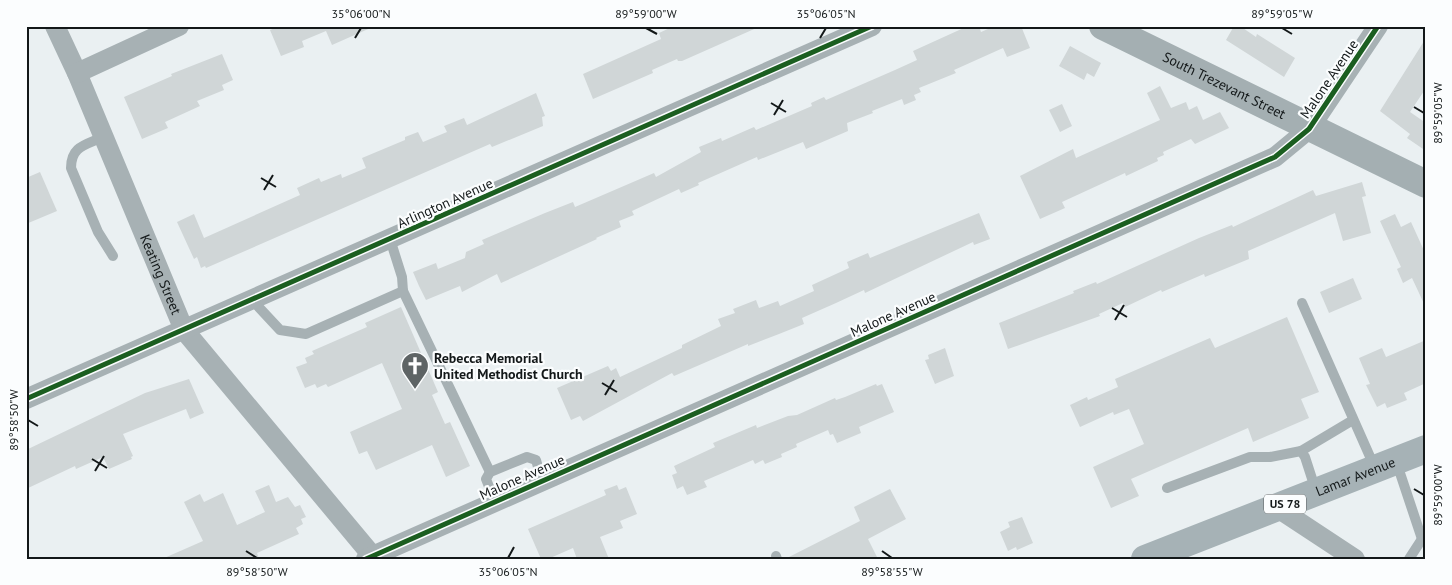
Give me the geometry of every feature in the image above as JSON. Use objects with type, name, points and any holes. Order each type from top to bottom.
[{"type":"main road","name":"Lamar Avenue","points":[[1145,559],[1426,449]]},
{"type":"street","name":"Keating Street","points":[[55,26],[77,73],[184,330],[371,558]]},
{"type":"street","points":[[77,73],[179,26]]},
{"type":"street","name":"Arlington Avenue","points":[[26,399],[872,26]]},
{"type":"street","name":"South Trezevant Street","points":[[1102,26],[1309,129],[1426,184]]},
{"type":"street","name":"Malone Avenue","points":[[371,558],[1275,157],[1309,129],[1378,26]]},
{"type":"street","points":[[1276,507],[1355,559]]},
{"type":"lane","points":[[104,137],[74,151],[71,157],[71,168],[98,232],[113,256]]},
{"type":"lane","points":[[390,239],[402,278],[403,291],[490,472]]},
{"type":"lane","points":[[252,300],[280,330],[306,334],[403,291]]},
{"type":"lane","points":[[1302,303],[1354,420],[1385,464],[1424,540],[1409,559]]},
{"type":"lane","points":[[1167,488],[1250,457],[1270,457],[1301,451],[1354,420]]},
{"type":"lane","points":[[1301,451],[1305,457],[1316,492]]},
{"type":"lane","points":[[495,502],[486,479],[490,472],[527,457],[536,460],[542,481]]},
{"type":"building","points":[[280,26],[375,26],[332,45],[326,31],[302,41],[304,47],[281,56],[270,30]]},
{"type":"building","points":[[674,26],[761,26],[682,61],[677,59],[652,70],[653,73],[593,99],[583,74],[661,39],[659,33]]},
{"type":"building","points":[[968,26],[979,26],[981,32],[995,26],[1021,26],[1030,48],[1007,57],[1003,48],[954,70],[956,73],[919,88],[921,92],[914,95],[916,100],[904,105],[902,99],[872,111],[873,113],[847,123],[848,131],[806,149],[803,142],[758,160],[757,157],[698,183],[699,185],[681,193],[679,189],[632,211],[634,215],[619,221],[621,227],[501,283],[497,274],[462,292],[460,286],[426,300],[419,286],[413,272],[436,263],[438,269],[465,258],[466,252],[484,244],[482,240],[573,202],[575,207],[654,173],[656,177],[701,152],[699,147],[721,138],[722,141],[754,127],[756,130],[812,106],[811,103],[824,97],[826,100],[917,60],[913,51]]},
{"type":"building","points":[[1234,26],[1240,26],[1256,37],[1257,34],[1295,58],[1284,77],[1226,40]]},
{"type":"building","points":[[1426,38],[1426,88],[1410,112],[1426,123],[1426,151],[1407,138],[1410,134],[1380,111]]},
{"type":"building","points":[[1070,46],[1101,63],[1094,77],[1087,73],[1084,80],[1059,66]]},
{"type":"building","points":[[222,54],[233,80],[222,85],[224,90],[197,101],[200,106],[165,122],[168,128],[142,139],[124,97],[172,76],[171,74]]},
{"type":"building","points":[[1160,86],[1171,108],[1186,102],[1189,110],[1197,106],[1203,120],[1220,112],[1229,128],[1195,144],[1191,139],[1163,152],[1164,155],[1157,158],[1158,161],[1126,176],[1125,173],[1062,202],[1065,208],[1040,219],[1020,176],[1073,149],[1076,158],[1160,120],[1147,93]]},
{"type":"building","points":[[536,93],[545,116],[542,117],[543,126],[492,147],[490,144],[206,268],[205,266],[201,268],[197,257],[194,259],[177,222],[194,214],[204,238],[300,195],[297,188],[319,178],[321,182],[341,174],[342,178],[366,168],[362,158],[405,140],[405,137],[418,132],[423,142],[447,132],[444,126],[464,118],[467,125]]},
{"type":"building","points":[[1062,104],[1072,126],[1060,132],[1049,110]]},
{"type":"building","points":[[40,172],[57,211],[26,224],[26,178]]},
{"type":"building","points":[[1362,182],[1366,196],[1362,197],[1371,233],[1343,241],[1335,213],[1248,251],[1249,259],[1205,277],[1204,274],[1162,292],[1161,290],[1125,307],[1123,303],[1099,314],[1100,316],[1008,349],[999,323],[1074,293],[1073,291],[1096,282],[1097,284],[1199,238],[1232,225],[1233,227],[1313,190],[1316,196]]},
{"type":"building","points":[[979,213],[990,239],[974,245],[973,242],[865,293],[864,290],[802,318],[804,324],[748,346],[748,344],[674,376],[672,373],[583,421],[580,416],[571,420],[557,388],[608,366],[611,371],[616,368],[620,377],[682,348],[682,345],[721,326],[718,319],[735,313],[733,309],[756,300],[759,308],[778,301],[780,306],[814,291],[812,285],[849,268],[847,262],[868,253],[870,258]]},
{"type":"building","points":[[1395,214],[1401,227],[1411,222],[1426,255],[1426,308],[1412,278],[1403,283],[1397,269],[1401,267],[1380,221]]},
{"type":"building","points":[[1353,278],[1362,299],[1329,313],[1320,292]]},
{"type":"building","name":"Rebecca Memorial United Methodist Church","points":[[401,307],[438,392],[432,395],[445,424],[450,422],[470,466],[446,477],[432,445],[376,470],[367,451],[359,454],[350,432],[402,409],[382,363],[328,387],[326,384],[317,388],[315,384],[305,388],[296,367],[307,363],[305,358],[314,354],[312,351],[367,327],[365,323]]},
{"type":"building","points":[[1287,317],[1319,392],[1301,399],[1309,418],[1253,442],[1248,428],[1131,479],[1139,496],[1111,508],[1093,467],[1144,444],[1129,409],[1114,415],[1113,412],[1080,427],[1070,405],[1087,397],[1088,400],[1118,387],[1115,379],[1210,338],[1215,348]]},
{"type":"building","points":[[1426,340],[1426,383],[1404,393],[1407,400],[1387,408],[1385,403],[1377,407],[1366,385],[1370,384],[1359,358],[1382,348],[1386,357]]},
{"type":"building","points":[[945,348],[954,376],[935,384],[925,360],[929,359],[928,355]]},
{"type":"building","points":[[189,379],[204,413],[190,419],[186,409],[123,434],[133,456],[131,457],[132,459],[109,469],[103,457],[76,469],[75,466],[26,489],[26,450],[145,393]]},
{"type":"building","points":[[876,384],[877,386],[882,384],[894,412],[859,427],[861,433],[837,443],[833,434],[830,435],[828,430],[796,444],[797,447],[781,454],[782,457],[765,464],[763,460],[755,464],[753,460],[704,481],[707,487],[687,495],[683,486],[677,489],[672,475],[677,473],[674,466],[715,447],[713,443],[756,425],[757,428],[788,416],[797,415],[835,398],[836,400],[845,397]]},
{"type":"building","points":[[269,485],[276,502],[288,497],[295,507],[300,505],[306,517],[301,519],[303,524],[296,528],[299,534],[257,553],[259,559],[162,559],[203,541],[184,502],[200,494],[204,502],[223,493],[237,525],[265,512],[255,491]]},
{"type":"building","points":[[617,485],[619,490],[626,487],[637,514],[620,521],[623,528],[600,537],[609,559],[577,559],[573,548],[548,559],[541,559],[528,529],[606,495],[604,490]]},
{"type":"building","points":[[890,489],[906,519],[868,539],[878,559],[785,559],[860,521],[854,507]]},
{"type":"building","points":[[1022,517],[1033,543],[1017,550],[1016,547],[1008,551],[1000,532],[1010,527],[1008,522]]},
{"type":"cycle path","points":[[26,399],[872,26]]},
{"type":"cycle path","points":[[366,559],[1275,157],[1309,129],[1378,26]]},
{"type":"place","name":"Rebecca Memorial United Methodist Church","points":[[415,390]]}]
